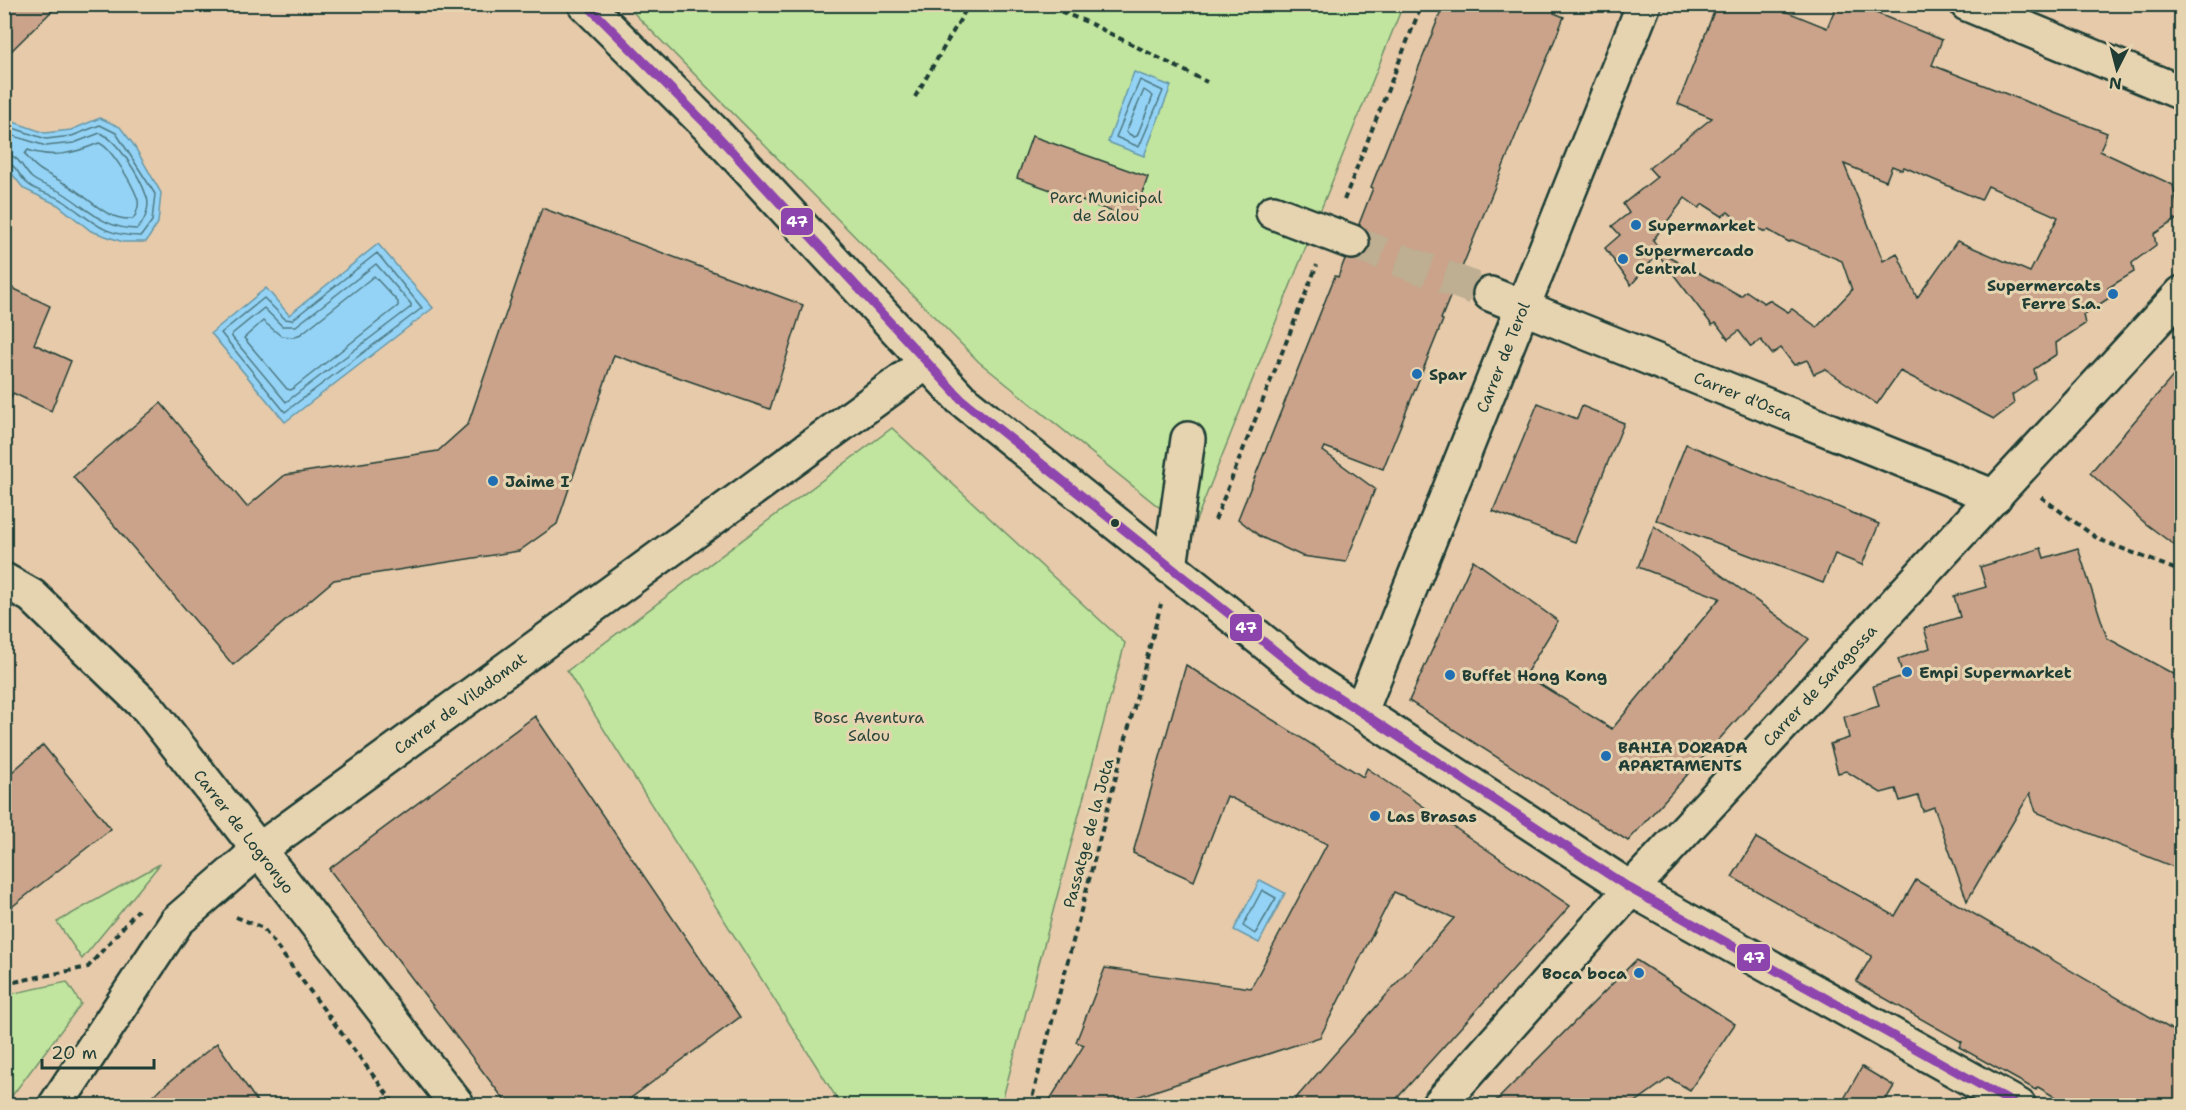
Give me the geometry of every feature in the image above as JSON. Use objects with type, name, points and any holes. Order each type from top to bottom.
[{"type":"street","points":[[585,4],[715,133],[962,399],[1309,678],[1631,889],[2019,1106]]},
{"type":"street","name":"Carrer de Terol","points":[[1361,711],[1644,4]]},
{"type":"street","points":[[1967,4],[2181,93]]},
{"type":"street","points":[[1274,212],[1341,238]]},
{"type":"street","name":"Carrer de Saragossa","points":[[1438,1106],[1631,889],[2005,487],[2181,293]]},
{"type":"street","name":"Carrer d'Osca","points":[[1490,294],[2005,487]]},
{"type":"street","name":"Carrer de Viladomat","points":[[55,1106],[177,921],[259,850],[927,362]]},
{"type":"street","points":[[1170,567],[1188,439]]},
{"type":"street","name":"Carrer de Logronyo","points":[[4,580],[32,596],[149,709],[458,1106]]},
{"type":"path","points":[[1170,567],[1215,521],[1341,238],[1422,4]]},
{"type":"path","points":[[915,97],[968,5],[1047,5],[1087,22],[1207,82]]},
{"type":"path","points":[[2005,487],[2098,539],[2181,572]]},
{"type":"path","name":"Passatge de la Jota","points":[[1030,1106],[1170,567]]},
{"type":"path","points":[[263,928],[396,1106]]},
{"type":"green space","name":"Parc Municipal de Salou","points":[[626,5],[1403,5],[1191,533],[979,362]]},
{"type":"green space","name":"Bosc Aventura Salou","points":[[892,428],[1125,643],[1001,1105],[841,1105],[567,671]]},
{"type":"green space","points":[[160,864],[82,959],[57,922]]},
{"type":"green space","points":[[67,982],[81,1004],[5,1105],[5,995]]},
{"type":"water","points":[[1134,72],[1171,86],[1144,156],[1108,142]]},
{"type":"water","points":[[100,118],[120,127],[133,144],[161,193],[158,223],[146,242],[123,242],[91,231],[58,205],[24,189],[5,165],[5,119],[45,133],[71,130]]},
{"type":"water","points":[[378,244],[433,308],[285,422],[211,333],[266,288],[289,315]]},
{"type":"water","points":[[1260,880],[1285,893],[1259,943],[1234,930]]},
{"type":"building","points":[[4,4],[59,4],[4,58]]},
{"type":"building","points":[[1444,4],[1557,4],[1554,13],[1564,17],[1441,319],[1443,320],[1383,469],[1325,447],[1323,451],[1375,489],[1346,562],[1302,556],[1261,537],[1238,519],[1335,276],[1338,277],[1345,259],[1356,260],[1363,257],[1369,249],[1370,238],[1359,224],[1373,188],[1371,187]]},
{"type":"building","points":[[1717,4],[1768,4],[1827,28],[1837,4],[1854,4],[1942,40],[1932,65],[2107,133],[2100,151],[2173,185],[2180,217],[2154,234],[2156,245],[2132,263],[2134,272],[2108,288],[2109,298],[2083,315],[2085,324],[2056,343],[2057,354],[2034,369],[2036,379],[2012,395],[2014,404],[1994,419],[1900,371],[1877,404],[1825,369],[1814,374],[1807,360],[1794,365],[1781,348],[1772,354],[1761,340],[1751,347],[1739,331],[1728,339],[1716,323],[1712,325],[1658,254],[1631,285],[1605,248],[1620,235],[1612,226],[1629,213],[1623,204],[1657,177],[1649,168],[1712,118],[1678,104]],"holes":[[[1844,164],[1886,181],[1892,166],[1902,170],[1904,167],[1981,200],[1988,186],[2058,217],[2030,272],[1957,241],[1917,298],[1897,253],[1883,261]],[[1685,198],[1699,208],[1703,204],[1722,216],[1728,212],[1743,225],[1747,222],[1765,232],[1768,230],[1789,242],[1792,240],[1842,261],[1852,290],[1817,327],[1792,309],[1788,312],[1769,300],[1764,303],[1746,291],[1741,296],[1659,251],[1653,240]]]},
{"type":"building","points":[[1032,136],[1148,177],[1133,219],[1017,178]]},
{"type":"building","points":[[542,208],[803,305],[770,409],[614,355],[557,524],[519,551],[334,580],[233,665],[73,477],[161,403],[247,507],[285,475],[438,451],[468,424]]},
{"type":"building","points":[[4,284],[50,306],[34,344],[71,361],[51,411],[13,393],[4,413]]},
{"type":"building","points":[[2181,367],[2181,550],[2146,524],[2090,473]]},
{"type":"building","points":[[1538,403],[1577,419],[1582,406],[1624,423],[1575,542],[1493,511]]},
{"type":"building","points":[[1686,444],[1879,524],[1862,565],[1835,554],[1823,583],[1656,520]]},
{"type":"building","points":[[1654,526],[1809,639],[1628,841],[1409,701],[1473,560],[1558,621],[1525,675],[1612,729],[1720,598],[1638,567]]},
{"type":"building","points":[[2041,548],[2044,558],[2078,548],[2107,638],[2181,678],[2181,870],[2036,812],[2030,793],[1967,901],[1934,807],[1923,811],[1918,796],[1900,801],[1896,789],[1881,793],[1846,771],[1838,773],[1830,744],[1849,738],[1844,717],[1879,706],[1873,686],[1903,676],[1898,659],[1930,648],[1924,628],[1960,617],[1954,596],[1986,587],[1980,567]]},
{"type":"building","points":[[1186,665],[1363,777],[1367,768],[1570,906],[1390,1106],[1289,1106],[1454,918],[1394,892],[1320,1037],[1109,1106],[1046,1106],[1084,1045],[1076,1042],[1105,968],[1251,988],[1327,844],[1227,796],[1194,881],[1133,853]]},
{"type":"building","points":[[535,716],[740,1017],[620,1106],[509,1106],[329,869]]},
{"type":"building","points":[[43,745],[111,829],[4,913],[4,779]]},
{"type":"building","points":[[1756,838],[1895,916],[1916,880],[2181,1035],[2181,1106],[2070,1106],[2038,1087],[2036,1090],[1959,1047],[1962,1042],[1856,982],[1872,956],[1732,877]]},
{"type":"building","points":[[1636,960],[1735,1024],[1690,1090],[1669,1078],[1630,1106],[1491,1106]]},
{"type":"building","points":[[217,1043],[260,1106],[140,1106]]},
{"type":"building","points":[[1862,1067],[1894,1086],[1882,1106],[1840,1106]]},
{"type":"tunnel","points":[[1352,242],[1490,294]]},
{"type":"transit line","name":"47","points":[[586,4],[715,133],[961,399],[1309,678],[1631,889],[2018,1106]]},
{"type":"place","name":"Supermarket","points":[[1636,225]]},
{"type":"place","name":"Supermercado Central","points":[[1623,259]]},
{"type":"place","name":"Supermercats Ferre S.a.","points":[[2113,294]]},
{"type":"place","name":"Spar","points":[[1417,374]]},
{"type":"place","name":"Jaime I","points":[[493,481]]},
{"type":"place","name":"Empi Supermarket","points":[[1907,672]]},
{"type":"place","name":"Buffet Hong Kong","points":[[1450,675]]},
{"type":"place","name":"BAHIA DORADA APARTAMENTS","points":[[1606,756]]},
{"type":"place","name":"Las Brasas","points":[[1375,816]]},
{"type":"place","name":"Boca boca","points":[[1639,973]]}]
